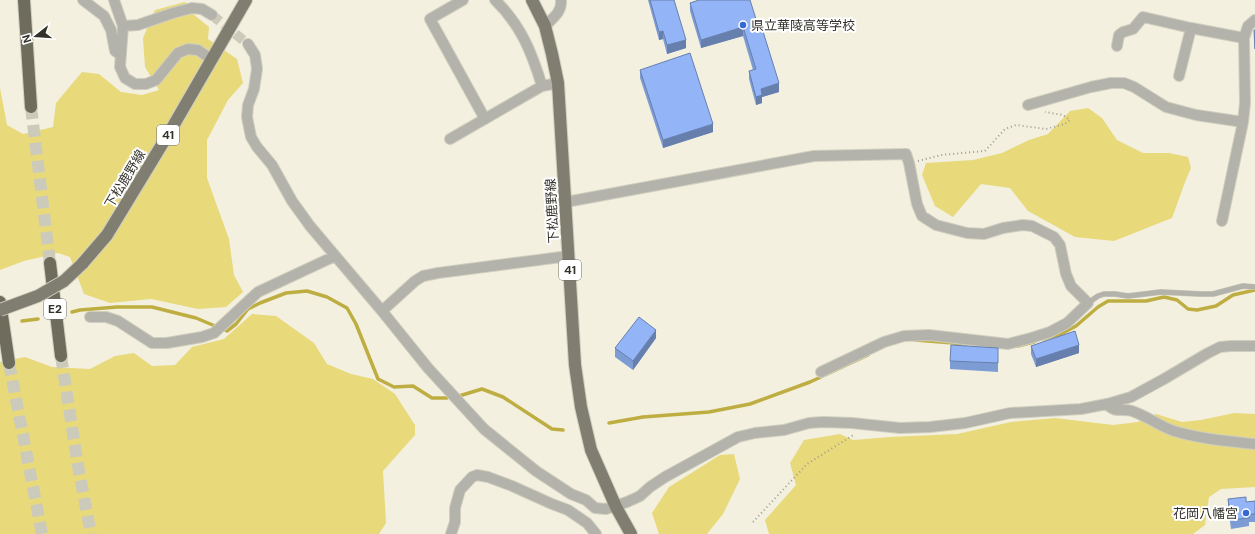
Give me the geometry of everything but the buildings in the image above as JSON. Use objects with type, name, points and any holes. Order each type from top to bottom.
[{"type":"highway","points":[[24,0],[32,107]]},
{"type":"highway","name":"E2","points":[[50,263],[61,356]]},
{"type":"highway","points":[[0,302],[9,363]]},
{"type":"main road","name":"下松鹿野線","points":[[0,310],[38,296],[64,281],[82,264],[107,235],[172,128],[246,0]]},
{"type":"main road","name":"下松鹿野線","points":[[532,0],[545,26],[558,84],[576,365],[581,406],[591,450],[616,507],[630,534]]},
{"type":"street","points":[[83,0],[104,16],[111,30],[115,51],[121,55]]},
{"type":"street","points":[[114,0],[123,26],[120,67],[125,78],[135,84],[146,84],[156,80],[178,53],[188,49],[198,50],[211,59]]},
{"type":"street","points":[[463,0],[430,19],[485,119]]},
{"type":"street","points":[[496,0],[521,32],[533,58],[542,86]]},
{"type":"street","points":[[545,26],[555,17],[562,7],[561,0]]},
{"type":"street","points":[[123,26],[138,25],[192,8],[202,9],[212,15]]},
{"type":"street","points":[[1117,46],[1119,35],[1133,29],[1143,18],[1244,38]]},
{"type":"street","points":[[1222,221],[1245,103],[1244,38],[1248,26],[1255,20]]},
{"type":"street","points":[[1179,76],[1191,28]]},
{"type":"street","points":[[248,44],[255,55],[257,69],[254,89],[248,106],[247,117],[251,137],[272,165],[292,201],[310,226],[428,368],[484,429],[536,471],[571,494],[586,500],[595,508],[606,509],[616,507],[640,496],[664,477],[738,437],[755,433],[784,430],[809,423],[852,423],[900,428],[930,427],[965,423],[1010,413],[1081,409],[1107,404],[1131,397],[1164,380],[1220,347],[1255,346]]},
{"type":"street","points":[[1028,105],[1091,87],[1111,83],[1124,83],[1134,86],[1166,107],[1196,115],[1242,122]]},
{"type":"street","points":[[450,139],[542,86],[558,84]]},
{"type":"street","points":[[566,202],[814,156],[906,154],[917,204],[922,216],[936,225],[967,233],[984,234],[1003,228],[1023,225],[1032,226],[1054,237],[1060,245],[1066,274],[1071,286],[1088,303],[1067,322],[1050,332],[1008,344],[929,335],[904,336],[884,342],[821,372]]},
{"type":"street","points":[[90,317],[106,317],[118,321],[152,343],[167,343],[202,337],[219,329],[258,292],[335,256]]},
{"type":"street","points":[[382,311],[423,276],[569,256]]},
{"type":"street","points":[[1107,404],[1111,408],[1117,410],[1130,410],[1142,414],[1172,431],[1219,441],[1255,444]]},
{"type":"street","points":[[451,534],[455,522],[455,508],[460,490],[472,477],[476,475],[488,477],[512,486],[568,510],[587,523],[596,534]]},
{"type":"street","points":[[587,523],[595,508]]},
{"type":"lane","points":[[1088,303],[1104,294],[1128,296],[1161,292],[1213,294],[1243,286],[1255,287]]},
{"type":"path","points":[[909,163],[941,155],[985,151],[1005,129],[1016,125],[1046,129],[1065,124],[1070,120],[1064,115],[1043,112]]},
{"type":"path","points":[[753,522],[807,464],[829,449],[859,432]]},
{"type":"shaded area","points":[[185,2],[193,14],[209,27],[208,39],[237,59],[243,83],[228,100],[207,140],[207,178],[229,239],[234,275],[243,292],[226,307],[198,309],[151,299],[110,303],[84,294],[70,257],[58,253],[24,261],[0,270],[0,88],[7,125],[23,134],[53,127],[56,103],[82,72],[99,74],[121,92],[142,95],[159,90],[145,67],[143,38],[155,10]]},
{"type":"shaded area","points":[[1088,108],[1102,118],[1117,140],[1143,153],[1169,153],[1188,157],[1191,168],[1172,218],[1114,241],[1075,237],[1028,211],[1010,188],[981,184],[953,217],[935,206],[922,175],[926,163],[973,160],[1002,153],[1029,140],[1048,134],[1070,111]]},
{"type":"shaded area","points":[[252,314],[276,316],[314,343],[327,364],[351,374],[373,379],[395,394],[415,425],[415,435],[383,471],[386,523],[379,534],[0,534],[0,362],[25,357],[52,367],[90,369],[115,356],[134,353],[152,366],[175,365],[192,347],[224,339]]},
{"type":"shaded area","points":[[1234,413],[1255,414],[1255,487],[1221,489],[1209,497],[1205,525],[1193,534],[769,534],[765,520],[796,485],[790,463],[804,440],[840,434],[853,440],[957,434],[1011,422],[1055,418],[1113,425],[1138,422],[1156,414],[1182,422],[1201,420]]},
{"type":"shaded area","points":[[734,454],[740,479],[723,514],[707,534],[659,534],[652,513],[669,487],[720,455]]},
{"type":"waterway","points":[[1043,339],[1061,334],[1076,326],[1098,307],[1108,301],[1146,301],[1164,297],[1177,300],[1188,309],[1197,310],[1216,306],[1233,295],[1255,290]]},
{"type":"waterway","points":[[72,312],[117,307],[152,307],[196,318],[227,331],[236,324],[248,309],[286,293],[307,291],[327,297],[347,308],[356,324],[378,379],[394,387],[413,386],[432,398],[447,398]]},
{"type":"waterway","points":[[22,321],[38,319]]},
{"type":"waterway","points":[[915,340],[966,344]]},
{"type":"waterway","points":[[1018,346],[1034,342]]},
{"type":"waterway","points":[[609,423],[643,417],[709,412],[750,404],[810,382],[868,355]]},
{"type":"waterway","points":[[459,396],[482,389],[503,397],[552,429],[563,430]]},
{"type":"tunnel","points":[[212,15],[248,44]]},
{"type":"tunnel","points":[[31,107],[50,263]]},
{"type":"tunnel","points":[[61,356],[78,466],[91,534]]},
{"type":"tunnel","points":[[9,363],[42,534]]},
{"type":"place","name":"県立華陵高等学校","points":[[743,25]]},
{"type":"place","name":"花岡八幡宮","points":[[1246,513]]}]
